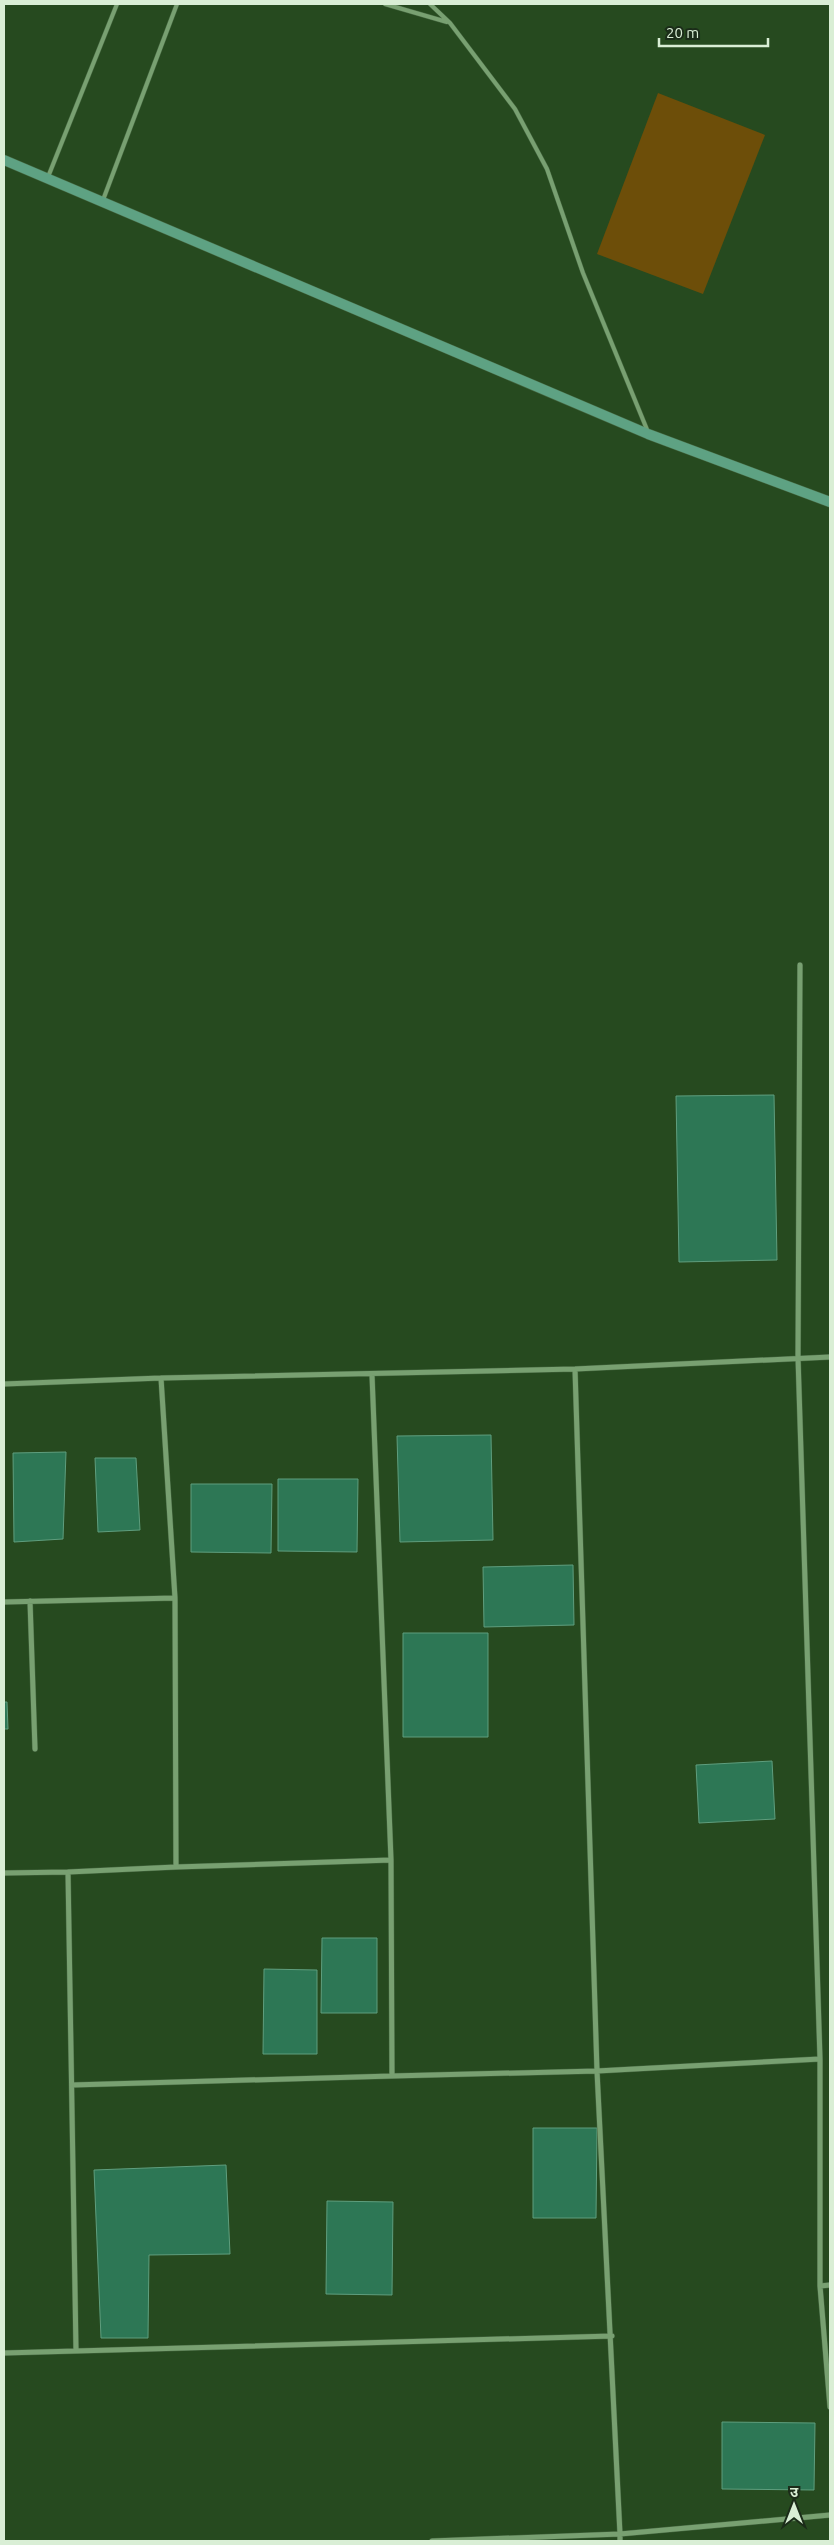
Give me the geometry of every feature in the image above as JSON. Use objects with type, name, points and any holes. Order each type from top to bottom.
[{"type":"street","points":[[4,160],[648,434],[830,502]]},
{"type":"street","points":[[800,965],[798,1357],[820,2059],[820,2286],[830,2407]]},
{"type":"street","points":[[4,1384],[161,1378],[372,1375],[575,1369],[798,1357],[830,1357]]},
{"type":"street","points":[[575,1369],[597,2071],[612,2336],[620,2541]]},
{"type":"street","points":[[372,1375],[391,1860],[392,2076]]},
{"type":"street","points":[[161,1378],[175,1598],[176,1867]]},
{"type":"street","points":[[4,1602],[175,1598]]},
{"type":"street","points":[[30,1601],[35,1749]]},
{"type":"street","points":[[4,1873],[391,1860]]},
{"type":"street","points":[[68,1872],[76,2350]]},
{"type":"street","points":[[72,2085],[597,2071],[820,2059]]},
{"type":"street","points":[[820,2286],[830,2285]]},
{"type":"street","points":[[4,2353],[612,2336]]},
{"type":"street","points":[[432,2541],[620,2534],[830,2515]]},
{"type":"lane","points":[[47,179],[118,4]]},
{"type":"lane","points":[[102,202],[177,4]]},
{"type":"lane","points":[[385,4],[450,23]]},
{"type":"lane","points":[[430,4],[450,23],[515,109],[547,169],[583,273],[648,434]]},
{"type":"shaded area","points":[[658,93],[765,135],[703,294],[597,254]]},
{"type":"building","points":[[774,1095],[777,1260],[679,1262],[676,1096]]},
{"type":"building","points":[[491,1435],[493,1540],[400,1542],[397,1436]]},
{"type":"building","points":[[66,1452],[63,1539],[14,1542],[13,1453]]},
{"type":"building","points":[[95,1458],[136,1458],[140,1530],[98,1532]]},
{"type":"building","points":[[278,1479],[358,1479],[357,1552],[278,1551]]},
{"type":"building","points":[[191,1484],[272,1484],[271,1553],[191,1552]]},
{"type":"building","points":[[573,1565],[574,1625],[484,1627],[483,1567]]},
{"type":"building","points":[[403,1633],[488,1633],[488,1737],[403,1737]]},
{"type":"building","points":[[4,1702],[7,1702],[8,1729],[4,1729]]},
{"type":"building","points":[[772,1761],[775,1819],[699,1823],[696,1765]]},
{"type":"building","points":[[322,1938],[377,1938],[377,2013],[321,2013]]},
{"type":"building","points":[[264,1969],[317,1970],[317,2054],[263,2054]]},
{"type":"building","points":[[533,2128],[597,2128],[596,2218],[533,2218]]},
{"type":"building","points":[[226,2165],[230,2254],[149,2255],[148,2338],[101,2338],[94,2170]]},
{"type":"building","points":[[327,2201],[393,2202],[392,2295],[326,2294]]},
{"type":"building","points":[[722,2422],[815,2423],[814,2490],[722,2489]]}]
